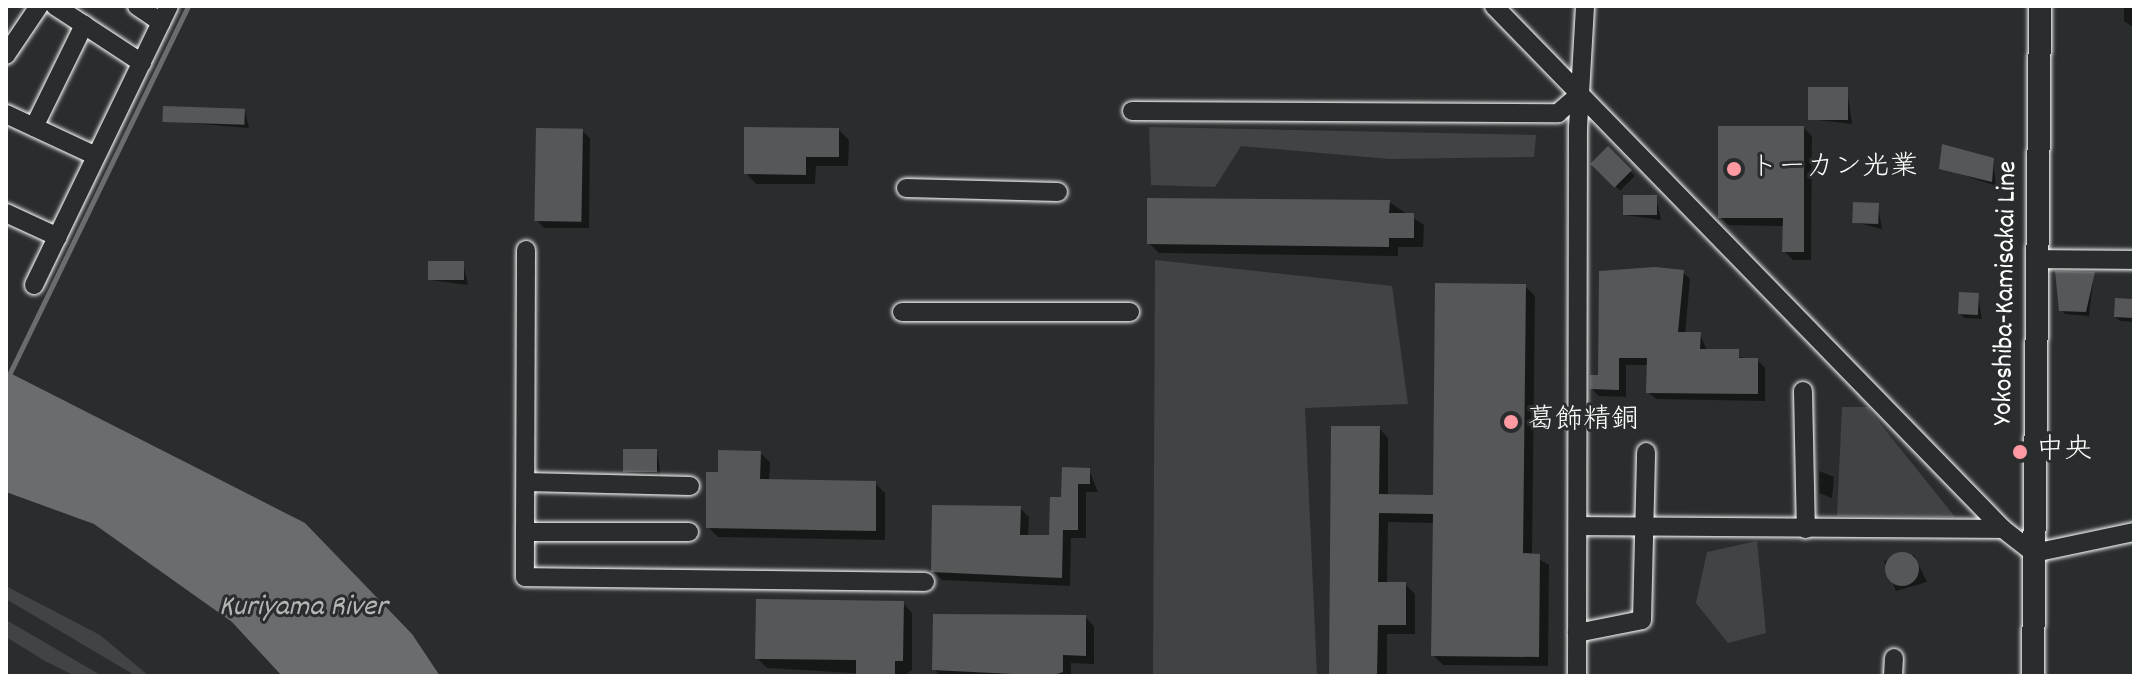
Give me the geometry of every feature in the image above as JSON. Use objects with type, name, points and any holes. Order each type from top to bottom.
[{"type":"main road","name":"Yokoshiba-Kamisakai Line","points":[[2033,676],[2040,6]]},
{"type":"street","points":[[6,55],[39,6]]},
{"type":"street","points":[[55,6],[142,63]]},
{"type":"street","points":[[34,285],[165,14],[137,6]]},
{"type":"street","points":[[1494,6],[2003,529],[2034,553],[2134,532]]},
{"type":"street","points":[[1577,676],[1580,94],[1585,6]]},
{"type":"street","points":[[34,127],[84,25]]},
{"type":"street","points":[[1132,111],[1558,113],[1580,94]]},
{"type":"street","points":[[6,114],[96,156]]},
{"type":"street","points":[[906,188],[1058,192]]},
{"type":"street","points":[[6,213],[58,237]]},
{"type":"street","points":[[526,250],[525,577],[925,582]]},
{"type":"street","points":[[2038,259],[2134,260]]},
{"type":"street","points":[[902,312],[1130,312]]},
{"type":"street","points":[[1803,391],[1806,529]]},
{"type":"street","points":[[1577,633],[1642,620],[1646,452]]},
{"type":"street","points":[[526,482],[690,486]]},
{"type":"street","points":[[1578,526],[2003,529]]},
{"type":"street","points":[[525,532],[689,532]]},
{"type":"shaded area","points":[[1149,127],[1536,135],[1534,157],[1389,159],[1241,146],[1215,187],[1151,185]]},
{"type":"shaded area","points":[[1155,260],[1392,286],[1408,404],[1305,408],[1317,676],[1153,676]]},
{"type":"shaded area","points":[[1842,407],[1867,407],[1955,517],[1837,516]]},
{"type":"shaded area","points":[[1757,541],[1766,633],[1728,643],[1696,603],[1707,552]]},
{"type":"shaded area","points":[[6,586],[100,635],[149,676],[136,676],[6,599]]},
{"type":"shaded area","points":[[6,620],[102,676],[75,676],[45,661],[6,637]]},
{"type":"water","name":"Kuriyama River","points":[[6,371],[305,523],[412,634],[440,676],[282,676],[232,622],[94,524],[6,492]]},
{"type":"building","points":[[1808,87],[1848,87],[1848,120],[1808,120]]},
{"type":"building","points":[[163,106],[245,109],[244,125],[162,122]]},
{"type":"building","points":[[1718,126],[1804,126],[1804,252],[1782,252],[1783,218],[1718,218]]},
{"type":"building","points":[[744,127],[839,128],[839,157],[806,157],[806,175],[744,174]]},
{"type":"building","points":[[536,128],[583,129],[581,222],[534,221]]},
{"type":"building","points":[[1942,144],[1994,158],[1992,182],[1939,169]]},
{"type":"building","points":[[1608,146],[1632,170],[1614,188],[1590,164]]},
{"type":"building","points":[[1623,195],[1657,195],[1657,215],[1623,215]]},
{"type":"building","points":[[1147,198],[1390,200],[1389,213],[1414,213],[1414,238],[1389,238],[1389,247],[1147,244]]},
{"type":"building","points":[[1853,202],[1879,203],[1878,224],[1852,223]]},
{"type":"building","points":[[428,261],[464,261],[464,280],[428,280]]},
{"type":"building","points":[[1655,267],[1684,270],[1678,332],[1701,332],[1700,349],[1739,349],[1739,358],[1758,358],[1758,394],[1646,393],[1647,358],[1619,358],[1619,390],[1590,389],[1590,375],[1598,375],[1599,271]]},
{"type":"building","points":[[2055,271],[2095,272],[2086,312],[2059,311]]},
{"type":"building","points":[[1435,283],[1526,284],[1523,553],[1540,554],[1539,657],[1431,656],[1433,514],[1379,513],[1378,582],[1406,582],[1406,625],[1378,625],[1377,676],[1329,676],[1331,426],[1380,426],[1379,494],[1433,495]]},
{"type":"building","points":[[1959,292],[1979,293],[1978,315],[1958,314]]},
{"type":"building","points":[[2115,298],[2134,299],[2133,318],[2114,317]]},
{"type":"building","points":[[623,449],[657,449],[657,472],[623,472]]},
{"type":"building","points":[[718,450],[761,451],[760,479],[876,481],[876,531],[706,528],[706,472],[718,472]]},
{"type":"building","points":[[1062,467],[1090,468],[1090,484],[1078,484],[1078,530],[1063,530],[1062,578],[931,572],[932,505],[1021,506],[1020,535],[1049,535],[1050,497],[1061,497]]},
{"type":"building","points":[[1902,552],[1914,557],[1919,569],[1914,581],[1902,586],[1890,581],[1885,569],[1890,557]]},
{"type":"building","points":[[756,599],[904,601],[903,661],[895,661],[895,676],[856,676],[856,660],[755,659]]},
{"type":"building","points":[[933,614],[1086,615],[1086,656],[1063,655],[1063,672],[1051,676],[932,670]]},
{"type":"waterway","points":[[6,381],[188,6]]},
{"type":"place","name":"トーカン光業","points":[[1734,169]]},
{"type":"place","name":"葛飾精銅","points":[[1511,422]]},
{"type":"place","name":"中央","points":[[2020,452]]}]
